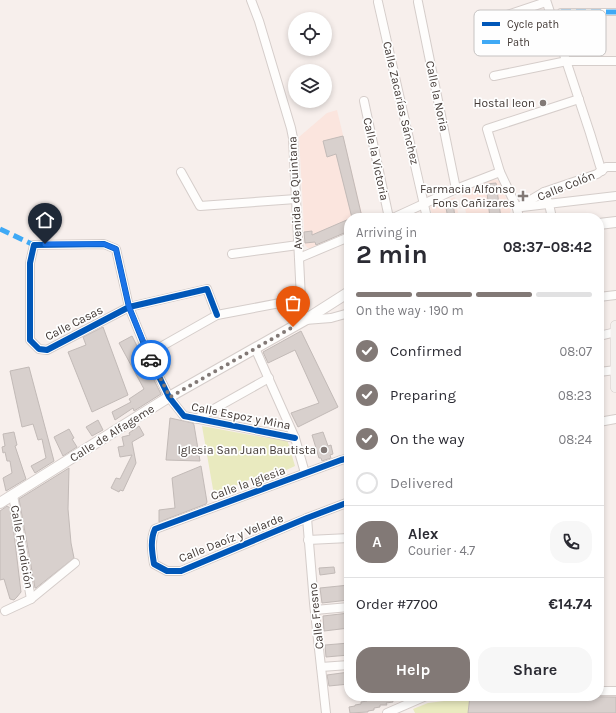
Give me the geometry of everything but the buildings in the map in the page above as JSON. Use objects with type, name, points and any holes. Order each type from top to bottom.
[{"type":"main road","points":[[616,326],[616,387]]},
{"type":"street","name":"Avenida de Quintana","points":[[251,0],[259,21],[293,138],[301,299],[305,320]]},
{"type":"street","points":[[521,10],[546,1]]},
{"type":"street","name":"Calle Zacarías Sánchez","points":[[378,2],[426,213]]},
{"type":"street","name":"Calle la Noria","points":[[418,2],[456,189]]},
{"type":"street","points":[[564,56],[602,171]]},
{"type":"street","points":[[494,76],[566,61],[616,61]]},
{"type":"street","points":[[518,213],[500,172],[487,129],[579,99]]},
{"type":"street","name":"Calle la Victoria","points":[[364,101],[387,213]]},
{"type":"street","name":"Calle Colón","points":[[517,208],[544,192],[597,174],[606,167],[616,167]]},
{"type":"street","points":[[182,172],[200,206],[296,199]]},
{"type":"street","points":[[405,213],[456,189],[500,172]]},
{"type":"street","points":[[544,192],[551,213]]},
{"type":"street","points":[[517,208],[616,196]]},
{"type":"street","points":[[604,223],[616,222]]},
{"type":"street","points":[[299,258],[344,239]]},
{"type":"street","name":"Calle Espoz y Mina","points":[[34,245],[104,244],[116,249],[129,307],[148,354],[170,397],[184,416],[295,438]]},
{"type":"street","name":"Calle Casas","points":[[34,245],[30,263],[30,340],[39,349],[47,350],[129,307],[207,289],[216,315]]},
{"type":"street","points":[[232,254],[298,245]]},
{"type":"street","name":"Calle de Alfageme","points":[[0,503],[170,397],[305,320],[344,295]]},
{"type":"street","points":[[604,297],[616,296]]},
{"type":"street","points":[[148,354],[216,315],[301,299]]},
{"type":"street","points":[[305,320],[331,318],[344,314]]},
{"type":"street","points":[[604,335],[616,332]]},
{"type":"street","points":[[256,348],[295,438],[305,473]]},
{"type":"street","points":[[604,371],[616,370]]},
{"type":"street","points":[[196,419],[269,378]]},
{"type":"street","points":[[604,421],[616,419]]},
{"type":"street","name":"Calle la Iglesia","points":[[155,529],[344,459]]},
{"type":"street","name":"Calle Fundición","points":[[13,495],[30,599]]},
{"type":"street","name":"Calle Daoíz y Velarde","points":[[155,529],[153,533],[152,548],[154,564],[167,571],[181,572],[306,518],[344,504]]},
{"type":"street","name":"Calle Fresno","points":[[306,518],[314,610],[326,713]]},
{"type":"street","points":[[308,540],[344,538]]},
{"type":"street","points":[[6,611],[30,599],[76,563]]},
{"type":"street","points":[[314,610],[344,607]]},
{"type":"street","points":[[321,667],[344,665]]},
{"type":"street","points":[[604,691],[616,691]]},
{"type":"street","points":[[387,713],[415,701]]},
{"type":"shaded area","points":[[337,110],[362,213],[344,213],[344,233],[312,248],[308,248],[305,245],[299,137],[327,113]]},
{"type":"shaded area","points":[[494,179],[499,181],[511,210],[510,213],[466,213],[462,193]]},
{"type":"shaded area","points":[[455,197],[458,213],[432,213],[430,207]]},
{"type":"green space","points":[[202,426],[267,438],[287,439],[295,466],[282,472],[277,468],[214,495]]},
{"type":"green space","points":[[444,701],[469,701],[468,713],[415,713],[413,709],[428,703]]},
{"type":"marked path","points":[[606,12],[616,12]]},
{"type":"marked path","points":[[0,229],[34,245]]},
{"type":"cycle path","points":[[217,315],[207,289],[129,307],[47,350],[39,349],[30,340],[30,263],[34,245],[104,244],[116,249],[129,307],[148,354],[169,397],[184,416],[295,438]]},
{"type":"cycle path","points":[[344,459],[155,529],[152,542],[154,564],[167,571],[181,571],[344,504]]},
{"type":"way so far","points":[[151,360],[170,397],[293,327]]},
{"type":"place","name":"Hostal leon","points":[[543,103]]},
{"type":"place","name":"Farmacia Alfonso Fons Cañizares","points":[[523,196]]},
{"type":"place","name":"Iglesia San Juan Bautista","points":[[324,450]]},
{"type":"route","points":[[45,244],[104,244],[116,249],[129,307],[151,360]]}]
